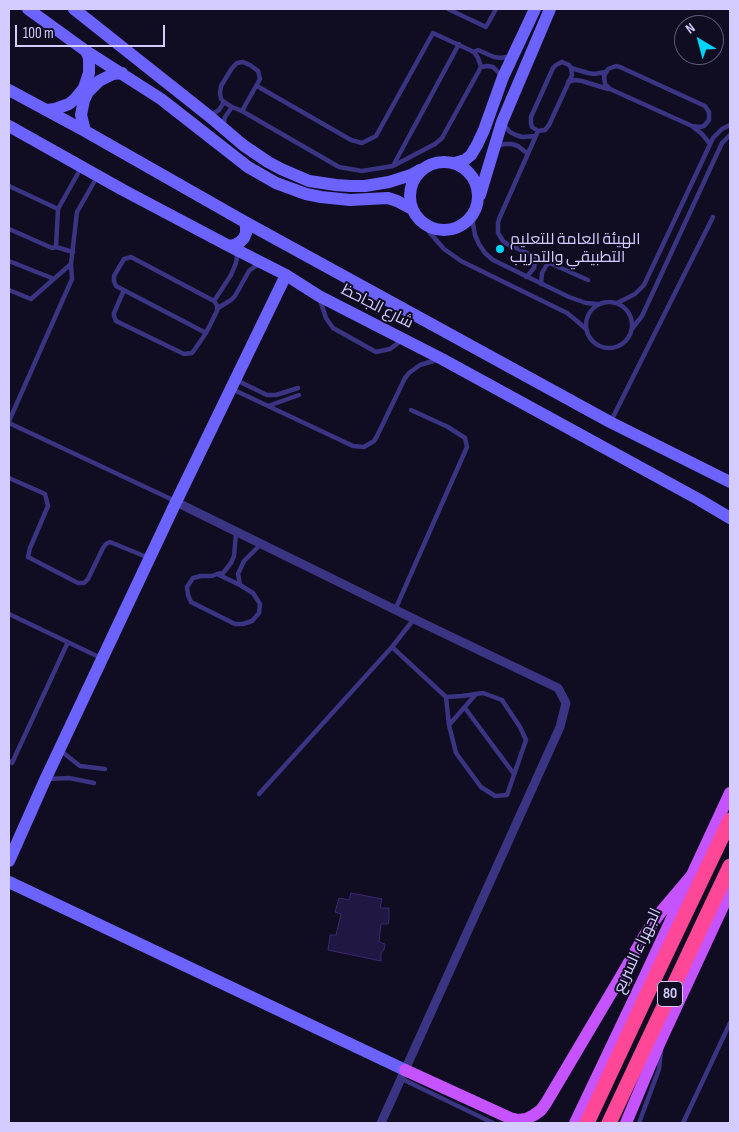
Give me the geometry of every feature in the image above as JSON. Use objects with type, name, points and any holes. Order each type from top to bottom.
[{"type":"highway","name":"الجهراء السريع","points":[[587,1123],[730,820]]},
{"type":"highway","name":"80","points":[[609,1123],[730,866]]},
{"type":"main road","name":"الجهراء السريع","points":[[575,1123],[730,793]]},
{"type":"main road","points":[[403,1074],[510,1118],[526,1119],[534,1115],[546,1103],[646,933],[660,913],[693,874]]},
{"type":"main road","points":[[636,1123],[660,1042],[730,891]]},
{"type":"street","points":[[74,9],[243,145],[268,162],[295,176],[322,184],[350,186],[378,184],[400,179],[428,165],[446,161],[462,166],[473,177],[477,184],[478,200]]},
{"type":"street","points":[[455,163],[465,160],[474,150],[484,130],[512,56],[535,9]]},
{"type":"street","points":[[420,170],[411,184],[410,201],[415,215],[424,225],[433,229],[451,230],[468,221],[474,213],[502,122],[550,9]]},
{"type":"street","points":[[32,10],[86,51],[180,112],[248,166],[276,183],[320,198],[350,200],[388,198],[412,209]]},
{"type":"street","points":[[47,110],[69,104],[84,88],[89,73],[86,51]]},
{"type":"street","points":[[85,131],[81,116],[84,100],[88,92],[99,81],[114,74],[122,73]]},
{"type":"street","name":"شارع الجاحظ","points":[[9,90],[610,422],[730,482]]},
{"type":"street","name":"شارع الجاحظ","points":[[9,126],[232,248],[286,275],[319,296],[442,359],[730,518]]},
{"type":"street","points":[[232,248],[244,238],[245,222]]},
{"type":"street","points":[[9,861],[45,780],[176,502],[286,275]]},
{"type":"street","points":[[176,502],[558,688],[566,703],[560,727],[381,1123]]},
{"type":"street","points":[[9,882],[403,1074]]},
{"type":"lane","points":[[448,9],[486,27],[496,9]]},
{"type":"lane","points":[[242,111],[260,79],[258,71],[243,62],[237,63],[232,68],[221,86],[221,99],[224,102],[339,167],[362,171],[393,166],[435,144],[442,138],[481,67],[474,52],[433,33],[376,136],[362,144],[351,140],[257,86]]},
{"type":"lane","points":[[393,166],[459,44]]},
{"type":"lane","points":[[474,52],[478,50],[501,58],[512,56]]},
{"type":"lane","points":[[571,68],[572,75],[549,125],[545,130],[538,131],[532,128],[530,124],[531,117],[554,68],[562,62],[571,68],[594,74],[605,72],[612,67],[620,67],[705,106],[709,112],[709,120],[704,126],[692,126]]},
{"type":"lane","points":[[481,67],[493,67],[503,77]]},
{"type":"lane","points":[[605,72],[604,84],[610,90]]},
{"type":"lane","points":[[568,82],[582,80],[610,90],[692,126],[710,144]]},
{"type":"lane","points":[[209,116],[219,110],[224,102]]},
{"type":"lane","points":[[222,127],[225,117],[232,107]]},
{"type":"lane","points":[[502,122],[516,136],[536,136]]},
{"type":"lane","points":[[617,303],[634,294],[644,285],[710,144],[717,133],[730,125]]},
{"type":"lane","points":[[538,131],[499,219],[497,228],[500,237],[507,244],[588,280]]},
{"type":"lane","points":[[631,330],[627,311],[617,303],[604,302],[598,304],[587,318],[587,330],[593,342],[605,347],[612,347],[624,341],[642,316],[722,143],[730,135]]},
{"type":"lane","points":[[493,148],[512,144],[528,154]]},
{"type":"lane","points":[[56,247],[58,209],[82,166]]},
{"type":"lane","points":[[98,175],[77,212],[71,264],[72,279],[9,422],[176,502]]},
{"type":"lane","points":[[9,186],[58,209]]},
{"type":"lane","points":[[474,213],[475,235],[485,253],[493,260],[574,300],[598,304]]},
{"type":"lane","points":[[610,422],[713,217]]},
{"type":"lane","points":[[424,225],[444,249],[461,262],[567,313],[587,330]]},
{"type":"lane","points":[[9,229],[52,248],[56,247],[72,252]]},
{"type":"lane","points":[[214,301],[234,270],[237,257],[232,248]]},
{"type":"lane","points":[[206,332],[116,286],[113,278],[122,261],[131,257],[214,301],[218,308]]},
{"type":"lane","points":[[526,277],[534,268],[536,257]]},
{"type":"lane","points":[[9,261],[54,279]]},
{"type":"lane","points":[[124,290],[114,313],[114,319],[118,323],[184,354],[189,354],[194,352],[218,308],[227,304],[235,296],[246,276],[254,267],[263,263]]},
{"type":"lane","points":[[541,284],[543,269],[549,263]]},
{"type":"lane","points":[[9,290],[31,299],[71,264]]},
{"type":"lane","points":[[319,296],[326,318],[333,328],[376,352],[390,349],[403,339]]},
{"type":"lane","points":[[233,384],[268,406],[353,446],[364,447],[377,436],[409,373],[420,365],[442,359]]},
{"type":"lane","points":[[233,384],[267,396],[298,388]]},
{"type":"lane","points":[[268,406],[299,395]]},
{"type":"lane","points":[[395,610],[467,448],[465,438],[448,427],[411,410]]},
{"type":"lane","points":[[9,478],[44,494],[48,506],[28,557],[78,583],[84,583],[88,578],[103,548],[110,542],[150,559]]},
{"type":"lane","points":[[217,574],[240,585],[253,594],[260,604],[259,613],[252,621],[235,624],[191,602],[188,595],[187,587],[193,578],[212,576],[217,574],[223,573],[232,563],[236,532]]},
{"type":"lane","points":[[240,585],[238,574],[244,561],[261,544]]},
{"type":"lane","points":[[9,614],[102,659]]},
{"type":"lane","points":[[259,794],[392,647],[414,619]]},
{"type":"lane","points":[[9,761],[12,763],[68,642]]},
{"type":"lane","points":[[392,647],[446,697],[449,725],[456,753],[481,787],[495,796],[507,795],[526,740],[520,727],[502,700],[483,693],[446,697]]},
{"type":"lane","points":[[449,725],[476,694]]},
{"type":"lane","points":[[465,708],[514,774]]},
{"type":"lane","points":[[59,750],[80,766],[104,769]]},
{"type":"lane","points":[[45,780],[69,778],[94,783]]},
{"type":"lane","points":[[683,1123],[730,1023]]},
{"type":"lane","points":[[403,1074],[493,1123]]},
{"type":"building","points":[[351,893],[382,899],[380,908],[389,908],[388,924],[381,924],[379,942],[385,944],[384,950],[381,953],[381,961],[328,950],[330,935],[336,935],[341,914],[335,912],[339,898],[349,900]]},
{"type":"place","name":"الهيئة العامة للتعليم التطبيقي والتدريب","points":[[500,249]]}]
